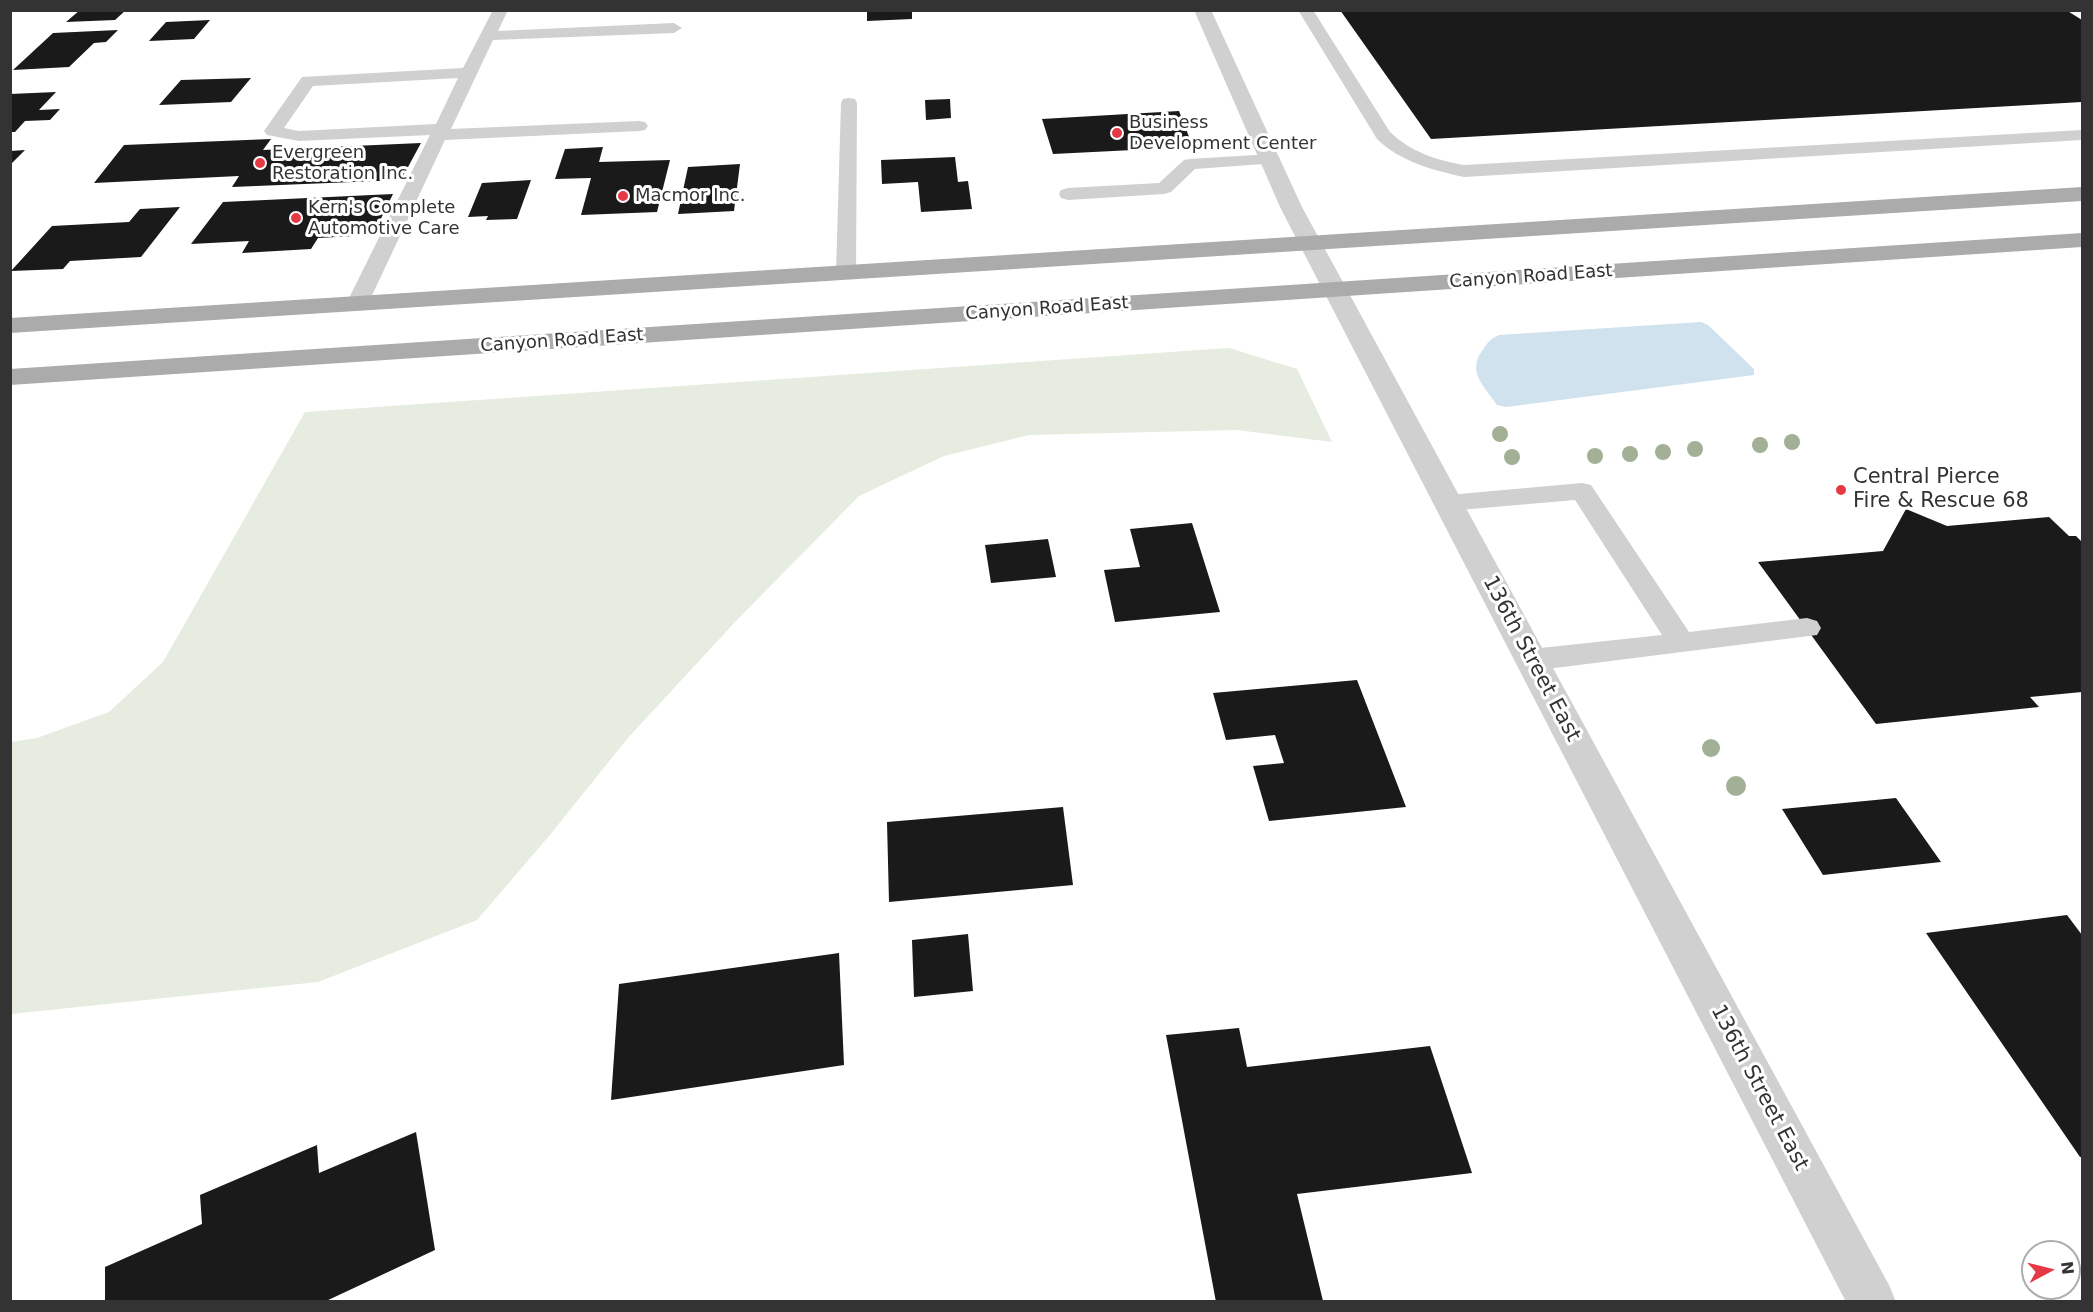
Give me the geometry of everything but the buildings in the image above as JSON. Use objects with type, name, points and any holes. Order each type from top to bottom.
[{"type":"main road","points":[[10,326],[2082,194]]},
{"type":"main road","name":"Canyon Road East","points":[[10,377],[2082,240]]},
{"type":"street","name":"136th Street East","points":[[1202,10],[1291,207],[1872,1302]]},
{"type":"lane","points":[[357,304],[501,10]]},
{"type":"lane","points":[[1305,10],[1383,135],[1392,144],[1422,161],[1464,171],[2082,135]]},
{"type":"lane","points":[[488,36],[674,28]]},
{"type":"lane","points":[[469,73],[308,81],[273,131],[299,136],[639,126]]},
{"type":"lane","points":[[846,273],[849,103]]},
{"type":"lane","points":[[1068,195],[1164,188],[1190,164],[1271,159]]},
{"type":"lane","points":[[1448,502],[1582,491],[1682,643]]},
{"type":"lane","points":[[1532,660],[1807,628]]},
{"type":"shaded area","points":[[1229,348],[1297,369],[1332,442],[1237,430],[1029,435],[944,456],[859,496],[735,622],[627,739],[549,836],[477,920],[318,982],[11,1014],[11,742],[37,738],[109,712],[163,662],[305,412]]},
{"type":"water","points":[[1701,322],[1708,325],[1754,369],[1754,375],[1506,407],[1497,405],[1479,379],[1477,372],[1476,366],[1482,351],[1493,338],[1499,335]]},
{"type":"place","name":"Business Development Center","points":[[1117,133]]},
{"type":"place","name":"Evergreen Restoration Inc.","points":[[260,163]]},
{"type":"place","name":"Macmor Inc.","points":[[623,196]]},
{"type":"place","name":"Kern's Complete Automotive Care","points":[[296,218]]},
{"type":"place","name":"Central Pierce Fire & Rescue 68","points":[[1841,490]]}]
